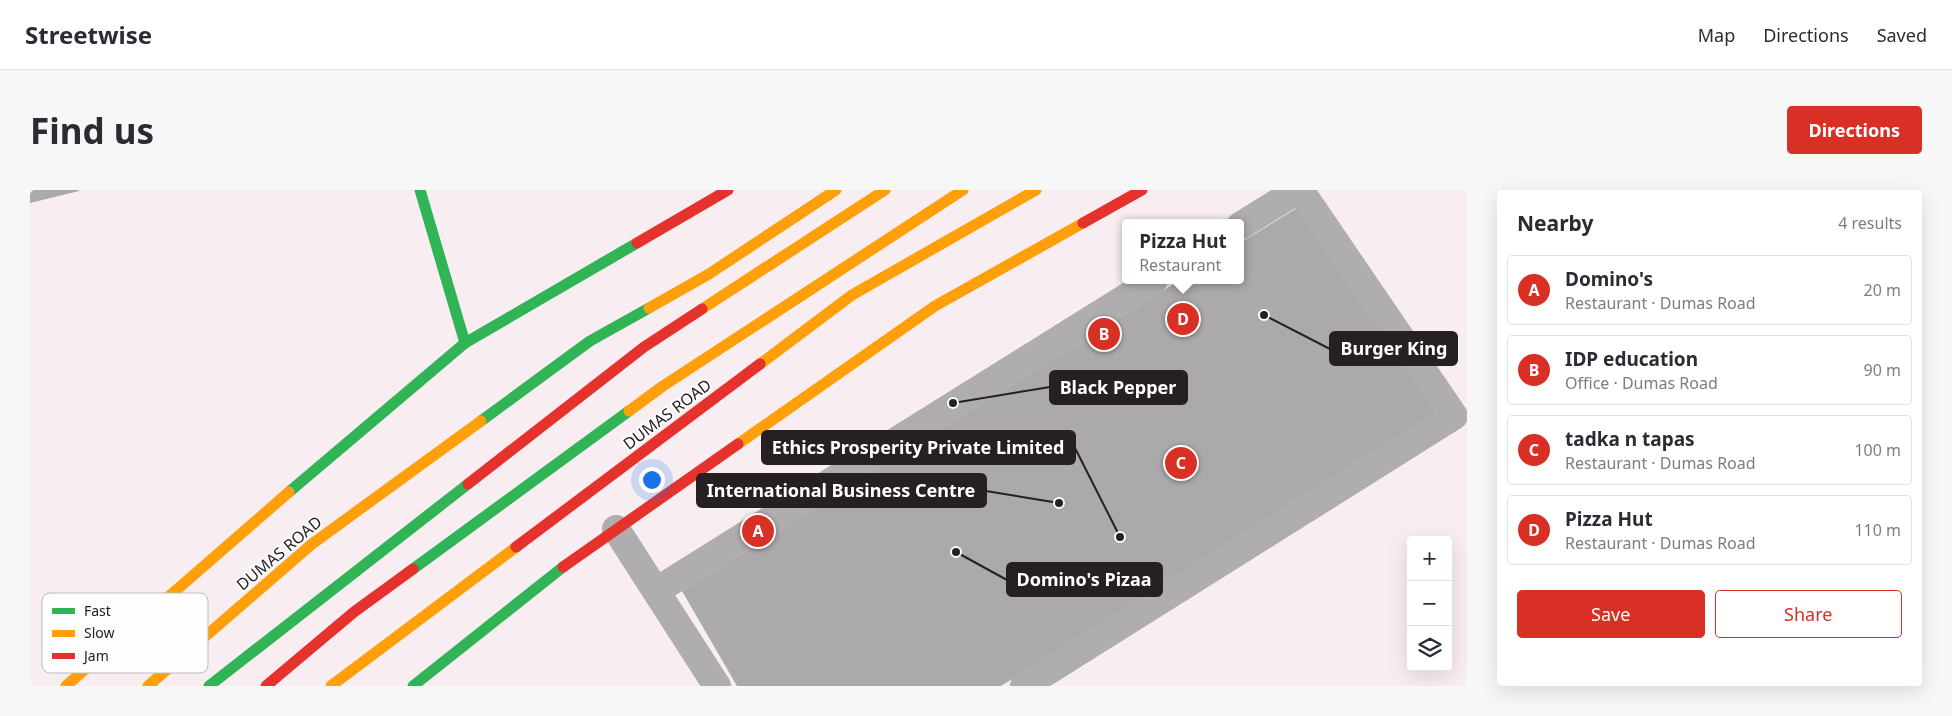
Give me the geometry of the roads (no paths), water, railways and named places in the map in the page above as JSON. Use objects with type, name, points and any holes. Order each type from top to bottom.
[{"type":"main road","points":[[420,190],[465,343]]},
{"type":"main road","points":[[172,593],[465,343],[728,190]]},
{"type":"main road","name":"DUMAS ROAD","points":[[208,634],[312,544],[590,341],[709,274],[836,190]]},
{"type":"main road","points":[[209,686],[644,347],[886,190]]},
{"type":"main road","points":[[266,686],[354,612],[663,386],[963,190]]},
{"type":"main road","name":"DUMAS ROAD","points":[[331,686],[852,295],[1036,190]]},
{"type":"main road","points":[[413,686],[569,562],[935,306],[1142,190]]},
{"type":"main road","points":[[66,686],[81,673]]},
{"type":"main road","name":"DUMAS ROAD","points":[[148,686],[163,673]]},
{"type":"street","points":[[1024,686],[1454,416],[1299,190],[1244,224]]},
{"type":"street","points":[[656,591],[1148,284]]},
{"type":"street","points":[[616,529],[717,686]]},
{"type":"place","name":"Burger King","points":[[1264,315]]},
{"type":"place","name":"Pizza Hut","points":[[1183,319]]},
{"type":"place","name":"IDP education","points":[[1104,334]]},
{"type":"place","name":"Black Pepper","points":[[953,403]]},
{"type":"place","name":"tadka n tapas","points":[[1181,463]]},
{"type":"place","name":"International Business Centre","points":[[1059,503]]},
{"type":"place","name":"Domino's","points":[[758,531]]},
{"type":"place","name":"Ethics Prosperity Private Limited","points":[[1120,537]]},
{"type":"place","name":"Domino's Pizaa","points":[[956,552]]}]
